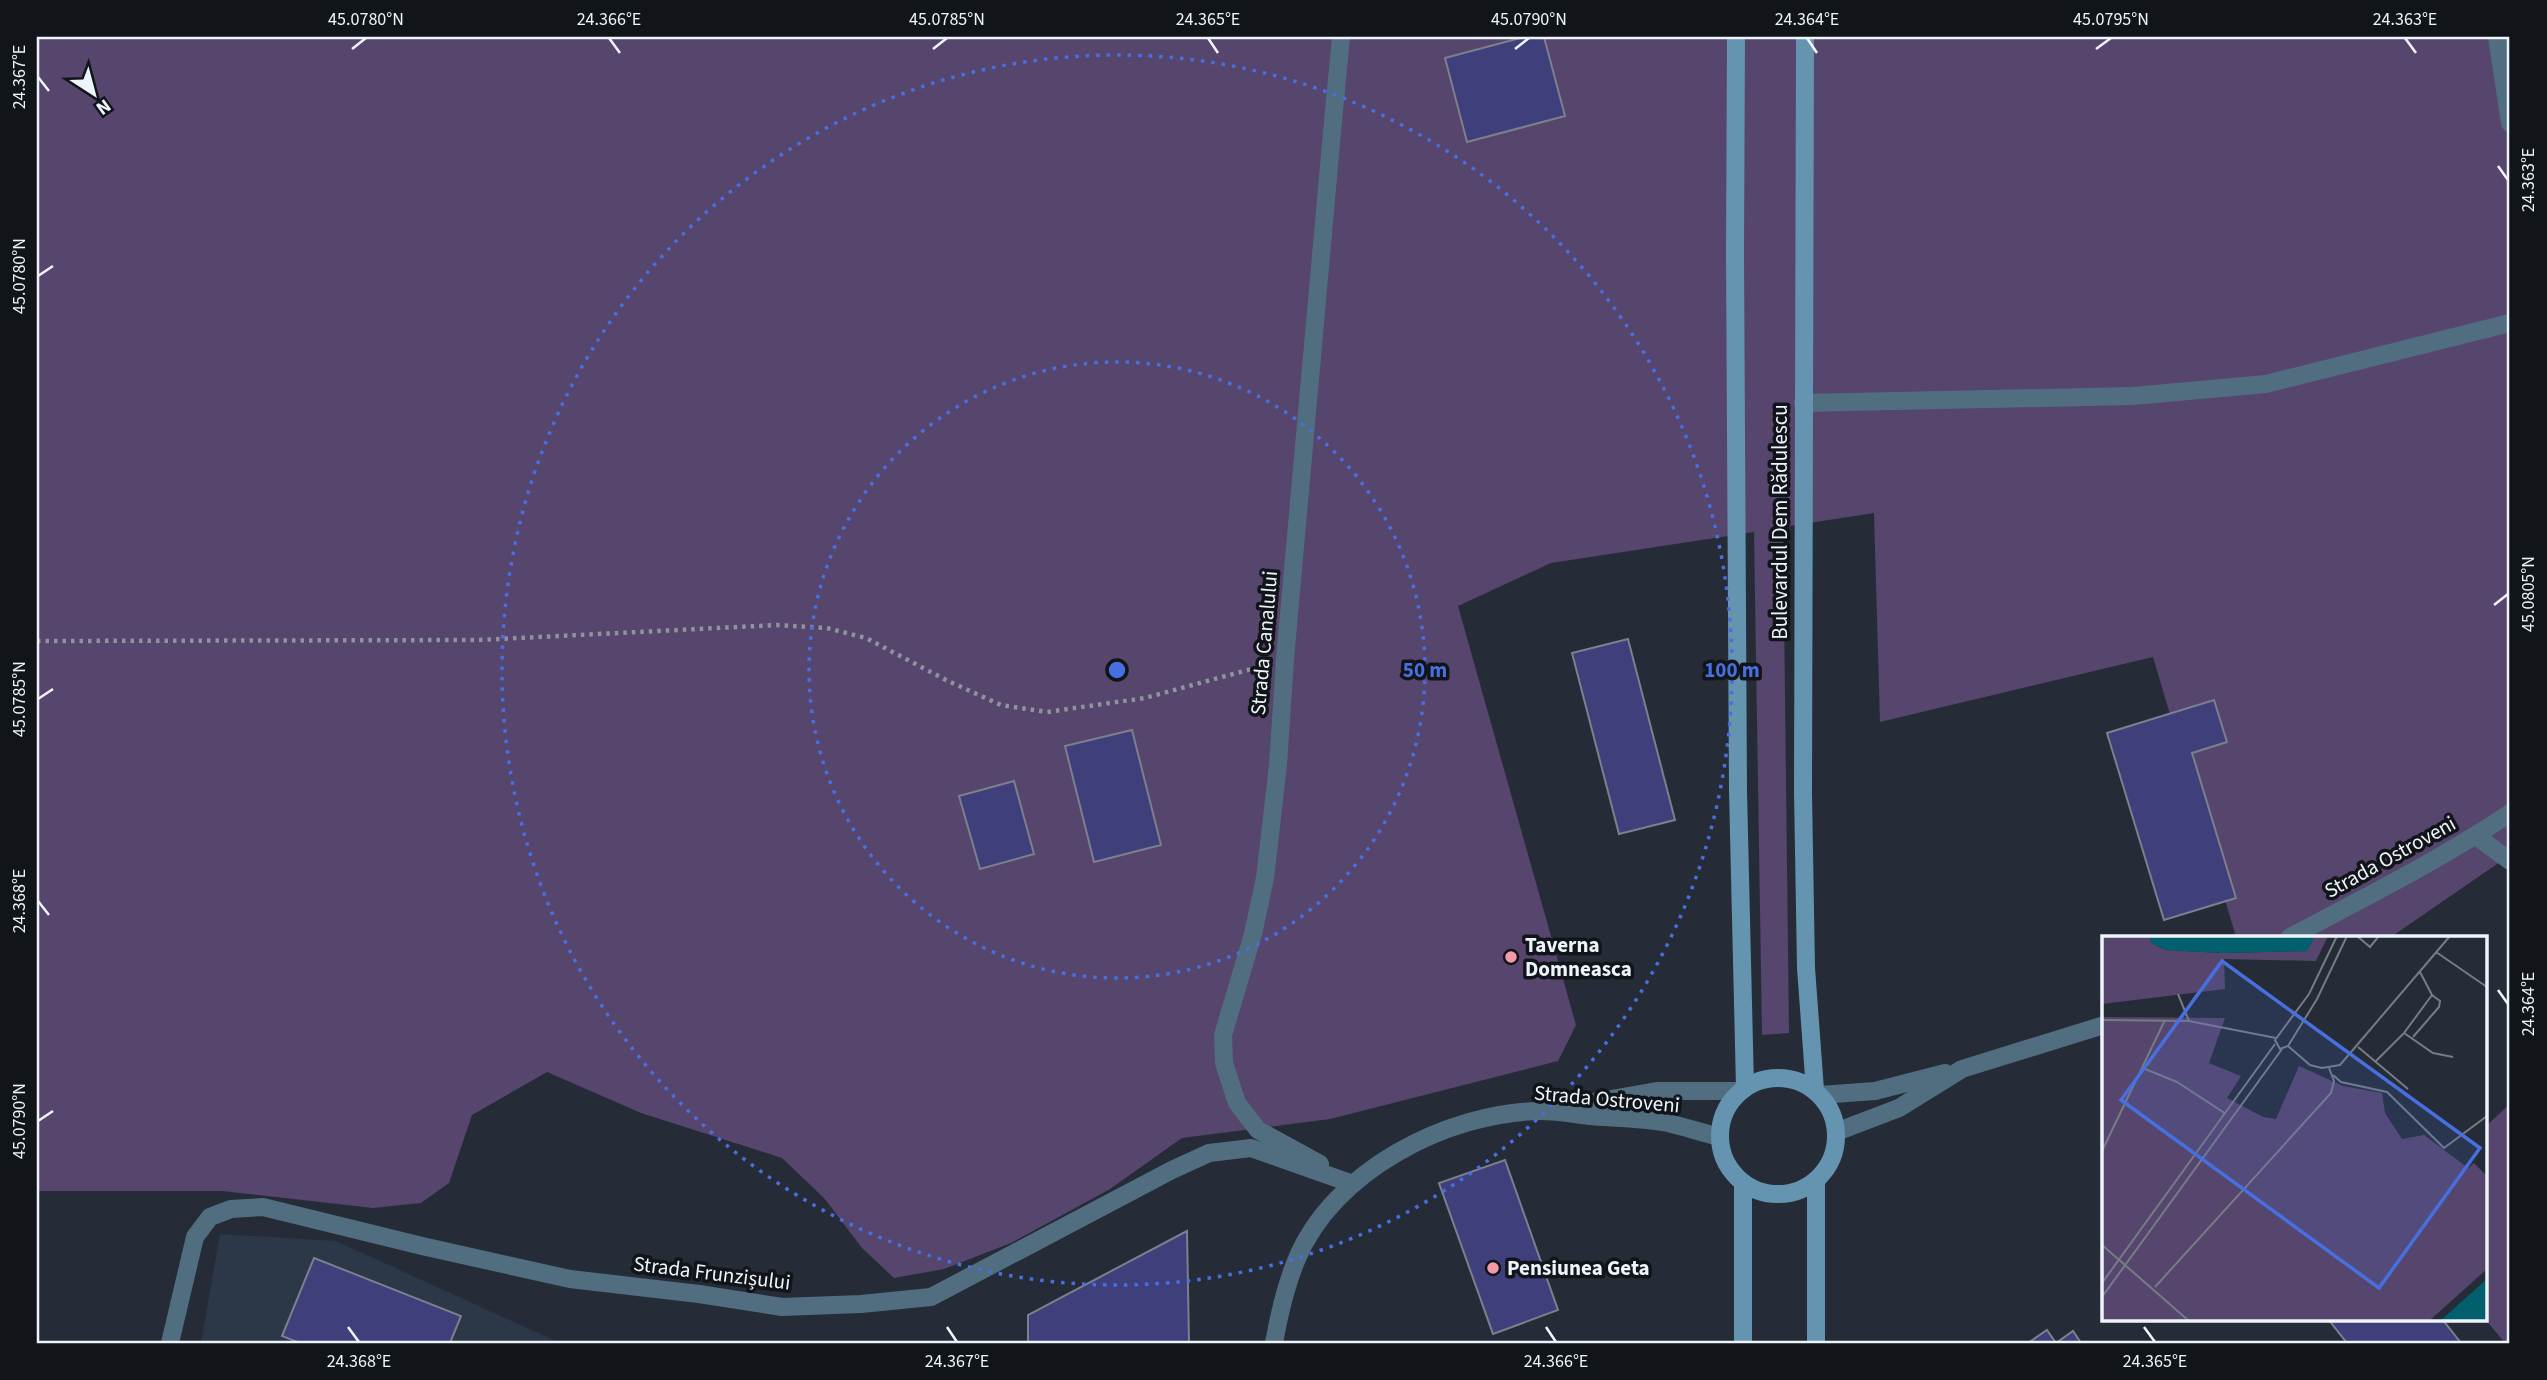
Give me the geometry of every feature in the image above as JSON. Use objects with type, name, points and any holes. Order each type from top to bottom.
[{"type":"main road","name":"Bulevardul Dem Rădulescu","points":[[1736,37],[1738,791],[1743,1090]]},
{"type":"main road","name":"Bulevardul Dem Rădulescu","points":[[1805,37],[1803,805],[1806,968],[1817,1092],[1834,1118],[1836,1132]]},
{"type":"main road","points":[[1817,1092],[1799,1081],[1780,1078],[1762,1080],[1743,1090],[1729,1104],[1722,1120],[1720,1137],[1723,1155],[1731,1171],[1743,1183],[1757,1191],[1780,1194],[1803,1189],[1816,1180],[1828,1166],[1835,1150],[1836,1132]]},
{"type":"main road","points":[[1816,1180],[1816,1343]]},
{"type":"main road","points":[[1743,1183],[1743,1343]]},
{"type":"street","name":"Strada Canalului","points":[[1341,37],[1285,659],[1278,765],[1265,877],[1253,934],[1223,1035],[1224,1063],[1237,1103],[1258,1130],[1353,1184]]},
{"type":"street","points":[[2497,37],[2510,123]]},
{"type":"street","points":[[1803,403],[2133,396],[2266,384],[2510,323]]},
{"type":"street","name":"Strada Ostroveni","points":[[2292,936],[2476,836],[2510,813]]},
{"type":"street","points":[[2476,836],[2510,861]]},
{"type":"street","points":[[1817,1092],[1875,1091],[1962,1069],[2102,1026]]},
{"type":"street","points":[[1836,1132],[1899,1108],[1962,1069]]},
{"type":"street","points":[[1541,1111],[1657,1091],[1743,1090]]},
{"type":"street","name":"Strada Ostroveni","points":[[1274,1343],[1280,1308],[1297,1259],[1317,1224],[1353,1184],[1393,1154],[1434,1134],[1490,1118],[1541,1111],[1667,1123],[1720,1137]]},
{"type":"street","name":"Strada Frunzișului","points":[[170,1343],[195,1237],[210,1217],[231,1209],[263,1207],[570,1279],[782,1307],[861,1304],[931,1297],[1209,1153],[1251,1148],[1353,1184]]},
{"type":"path","points":[[37,641],[479,640],[777,625],[827,628],[866,638],[1001,705],[1047,712],[1145,698],[1285,659]]},
{"type":"shaded area","points":[[37,37],[2510,37],[2510,855],[2392,936],[2236,936],[2153,657],[1880,722],[1874,513],[1783,527],[1789,1033],[1762,1035],[1754,532],[1551,563],[1458,606],[1576,1025],[1558,1061],[1330,1119],[1182,1138],[1110,1189],[1011,1243],[944,1269],[894,1278],[862,1248],[824,1198],[782,1158],[641,1113],[547,1072],[472,1115],[449,1183],[421,1203],[373,1208],[222,1191],[37,1191]]},
{"type":"shaded area","points":[[2510,1104],[2510,1343],[2505,1343],[2486,1320],[2488,1320],[2488,1124]]},
{"type":"shaded area","points":[[220,1234],[336,1241],[560,1343],[201,1343]]},
{"type":"building","points":[[1524,37],[1544,37],[1565,116],[1467,142],[1445,58]]},
{"type":"building","points":[[1628,639],[1675,820],[1619,834],[1572,653]]},
{"type":"building","points":[[2214,700],[2227,742],[2192,753],[2236,898],[2164,920],[2107,733]]},
{"type":"building","points":[[1132,730],[1161,845],[1094,862],[1065,746]]},
{"type":"building","points":[[1014,781],[1034,854],[980,869],[959,796]]},
{"type":"building","points":[[1505,1160],[1558,1310],[1493,1334],[1439,1183]]},
{"type":"building","points":[[1187,1231],[1189,1343],[1028,1343],[1028,1315]]},
{"type":"building","points":[[314,1258],[461,1316],[450,1343],[300,1343],[282,1336]]},
{"type":"building","points":[[2329,1320],[2443,1320],[2461,1343],[2347,1343]]},
{"type":"building","points":[[2047,1330],[2056,1343],[2028,1343]]},
{"type":"building","points":[[2073,1331],[2081,1343],[2056,1343]]},
{"type":"place","name":"Taverna Domneasca","points":[[1511,957]]},
{"type":"place","name":"Pensiunea Geta","points":[[1493,1268]]}]
